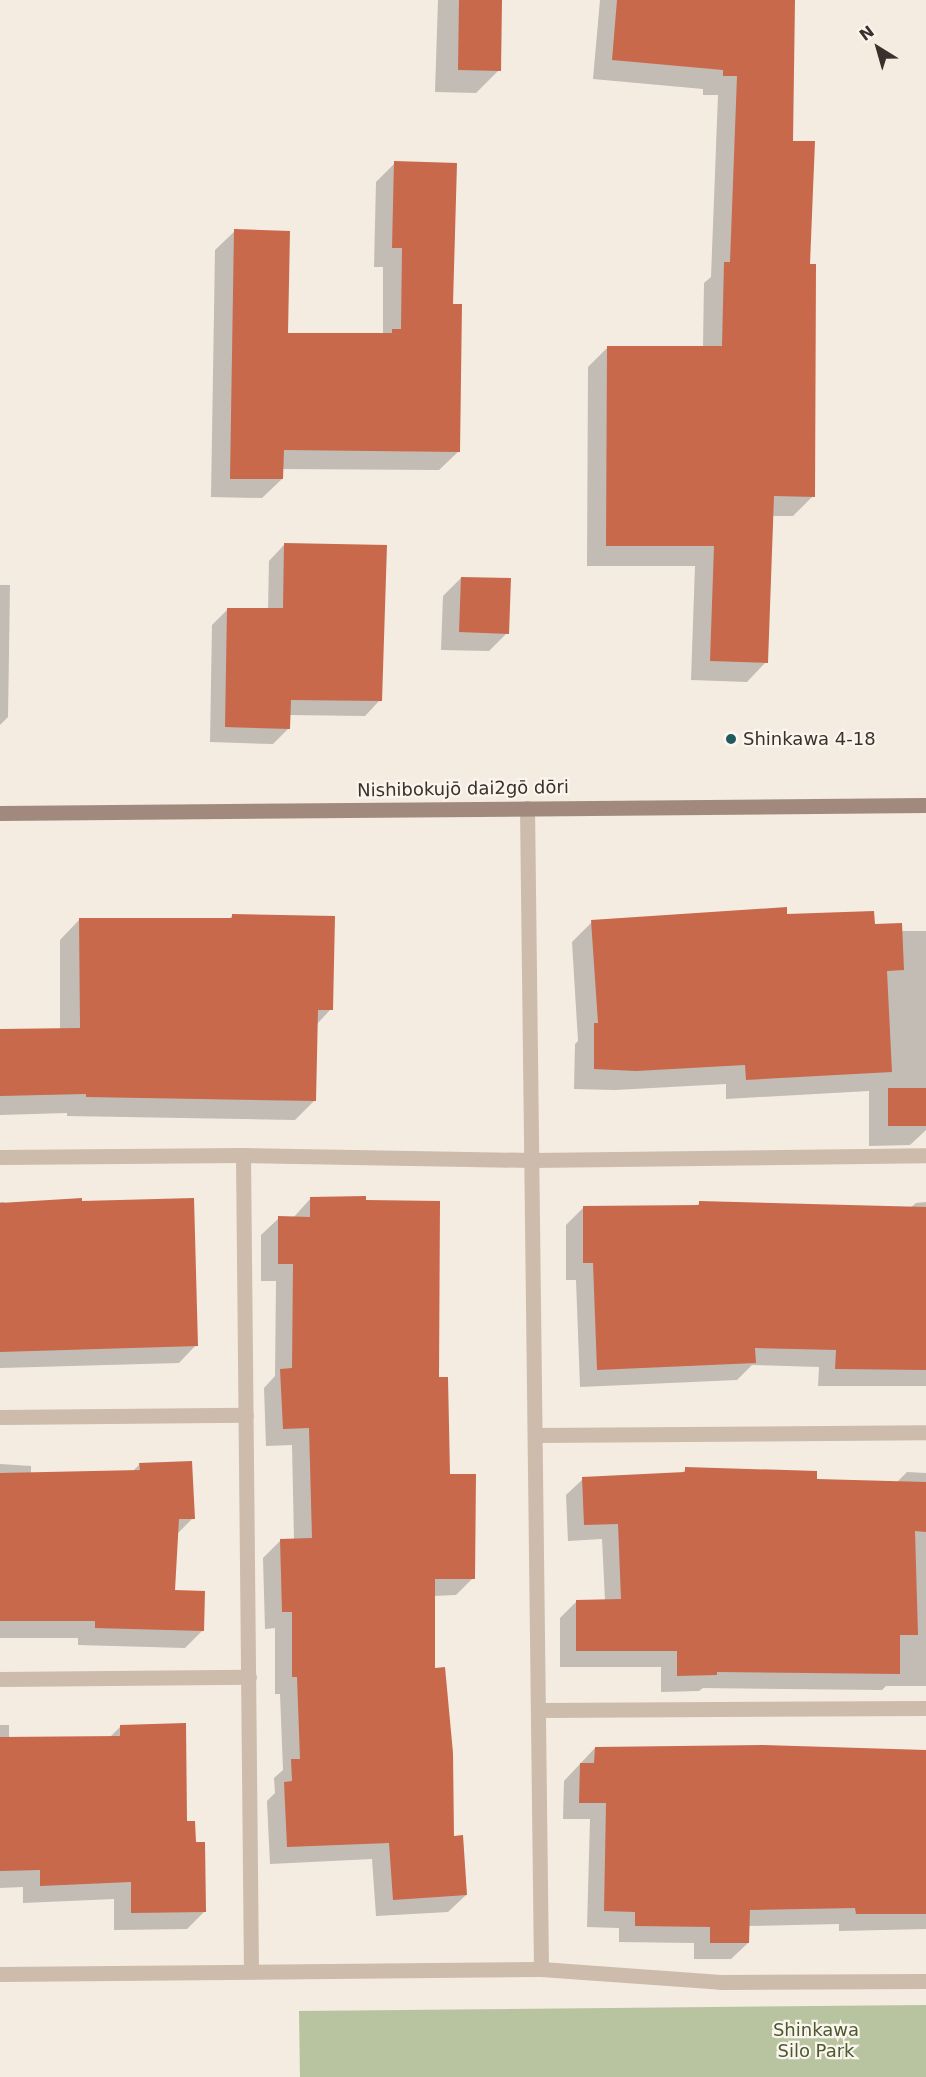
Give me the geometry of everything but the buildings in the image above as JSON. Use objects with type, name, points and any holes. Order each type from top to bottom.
[{"type":"street","name":"Nishibokujō dai2gō dōri","points":[[0,813],[926,804]]},
{"type":"street","points":[[527,808],[540,1969]]},
{"type":"street","points":[[243,1155],[251,1971]]},
{"type":"street","points":[[0,1157],[243,1155],[532,1160],[926,1155]]},
{"type":"street","points":[[0,1418],[246,1416]]},
{"type":"street","points":[[535,1435],[926,1432]]},
{"type":"street","points":[[0,1679],[249,1677]]},
{"type":"street","points":[[538,1710],[926,1708]]},
{"type":"street","points":[[0,1974],[540,1969],[722,1982],[926,1981]]},
{"type":"green space","name":"Shinkawa Silo Park","points":[[926,2005],[926,2077],[300,2077],[299,2011]]},
{"type":"place","name":"Shinkawa 4-18","points":[[731,739]]}]
